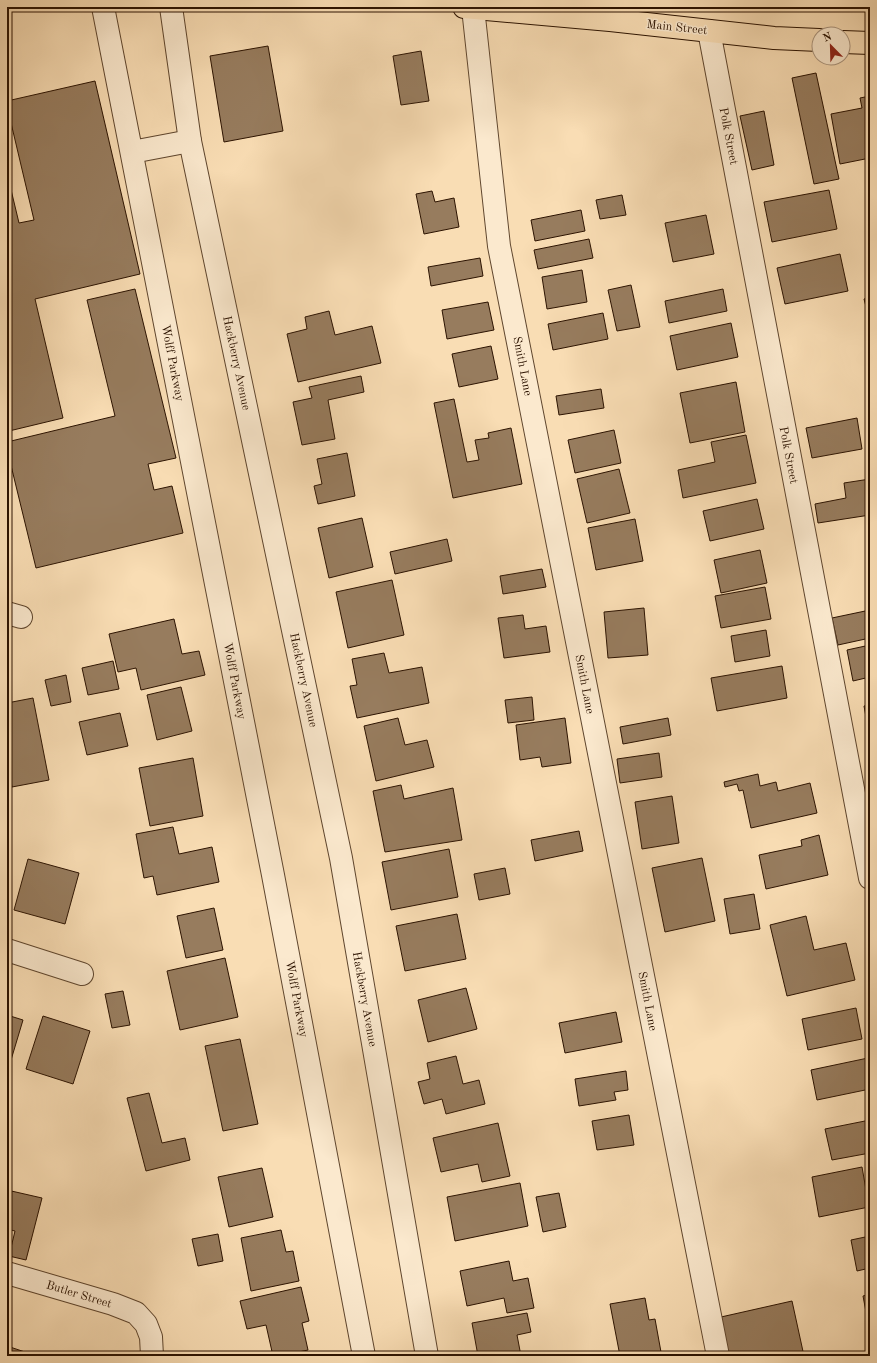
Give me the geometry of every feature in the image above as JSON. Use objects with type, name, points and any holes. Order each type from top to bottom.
[{"type":"main road","name":"Main Street","points":[[468,8],[610,20],[774,38],[811,40]]},
{"type":"main road","points":[[851,42],[870,43]]},
{"type":"street","name":"Wolff Parkway","points":[[103,7],[275,882],[364,1356]]},
{"type":"street","name":"Hackberry Avenue","points":[[171,7],[190,141],[341,858],[427,1356]]},
{"type":"street","name":"Smith Lane","points":[[468,8],[499,246],[718,1356]]},
{"type":"street","name":"Polk Street","points":[[709,31],[870,878]]},
{"type":"street","points":[[132,152],[190,141]]},
{"type":"street","points":[[7,950],[82,974]]},
{"type":"street","name":"Butler Street","points":[[7,1273],[113,1304],[136,1313],[146,1324],[151,1337],[152,1356]]},
{"type":"building","points":[[268,46],[283,131],[224,142],[210,56]]},
{"type":"building","points":[[421,51],[429,101],[401,105],[393,56]]},
{"type":"building","points":[[816,73],[839,179],[814,184],[792,78]]},
{"type":"building","points":[[95,81],[140,274],[35,299],[63,418],[9,431],[7,420],[7,173],[19,223],[34,220],[7,101]]},
{"type":"building","points":[[870,96],[870,158],[840,164],[831,114],[862,108],[860,98]]},
{"type":"building","points":[[764,111],[774,165],[752,170],[740,116]]},
{"type":"building","points":[[829,190],[837,229],[772,242],[764,202]]},
{"type":"building","points":[[432,191],[435,202],[454,198],[459,227],[424,234],[416,194]]},
{"type":"building","points":[[622,195],[626,215],[600,219],[596,200]]},
{"type":"building","points":[[581,210],[585,231],[535,241],[531,220]]},
{"type":"building","points":[[706,215],[714,254],[673,262],[665,223]]},
{"type":"building","points":[[589,239],[593,258],[538,269],[534,250]]},
{"type":"building","points":[[840,254],[848,291],[785,304],[777,268]]},
{"type":"building","points":[[480,258],[483,276],[431,286],[428,267]]},
{"type":"building","points":[[582,270],[587,302],[547,309],[542,277]]},
{"type":"building","points":[[631,285],[640,327],[617,331],[608,290]]},
{"type":"building","points":[[135,289],[176,458],[148,464],[154,490],[172,486],[183,533],[36,568],[7,449],[7,442],[115,416],[87,300]]},
{"type":"building","points":[[723,289],[727,311],[669,323],[665,301]]},
{"type":"building","points":[[870,297],[870,322],[864,299]]},
{"type":"building","points":[[488,302],[494,330],[447,339],[442,310]]},
{"type":"building","points":[[329,311],[335,335],[372,326],[381,363],[298,382],[287,334],[307,329],[305,317]]},
{"type":"building","points":[[603,313],[608,339],[553,350],[548,324]]},
{"type":"building","points":[[731,323],[738,357],[677,370],[670,336]]},
{"type":"building","points":[[491,346],[498,379],[459,387],[452,354]]},
{"type":"building","points":[[361,376],[364,392],[328,400],[335,439],[302,445],[293,402],[312,398],[309,387]]},
{"type":"building","points":[[736,382],[745,432],[690,443],[680,393]]},
{"type":"building","points":[[601,389],[604,408],[559,415],[556,396]]},
{"type":"building","points":[[454,399],[467,462],[479,460],[475,440],[489,438],[488,433],[511,428],[522,484],[453,498],[434,403]]},
{"type":"building","points":[[857,418],[862,449],[812,458],[806,428]]},
{"type":"building","points":[[614,430],[621,463],[575,473],[568,440]]},
{"type":"building","points":[[746,435],[756,483],[683,498],[678,470],[715,462],[711,442]]},
{"type":"building","points":[[347,453],[355,496],[318,504],[314,486],[322,484],[317,459]]},
{"type":"building","points":[[619,469],[630,513],[587,523],[577,479]]},
{"type":"building","points":[[870,479],[870,515],[818,523],[815,504],[846,498],[844,483]]},
{"type":"building","points":[[757,499],[764,529],[710,541],[703,511]]},
{"type":"building","points":[[362,518],[373,567],[329,578],[318,528]]},
{"type":"building","points":[[635,519],[643,561],[596,570],[588,528]]},
{"type":"building","points":[[447,539],[452,561],[395,574],[390,552]]},
{"type":"building","points":[[760,550],[767,583],[721,593],[714,560]]},
{"type":"building","points":[[542,569],[546,587],[503,594],[500,576]]},
{"type":"building","points":[[392,580],[404,635],[348,648],[336,592]]},
{"type":"building","points":[[765,587],[771,619],[721,628],[715,596]]},
{"type":"building","points":[[644,608],[648,655],[608,658],[604,612]]},
{"type":"building","points":[[870,610],[870,638],[838,645],[832,618]]},
{"type":"building","points":[[523,615],[525,629],[546,626],[550,652],[504,658],[498,618]]},
{"type":"building","points":[[174,619],[182,654],[199,651],[205,675],[141,690],[136,668],[118,672],[109,634]]},
{"type":"building","points":[[766,630],[770,656],[735,662],[731,636]]},
{"type":"building","points":[[870,645],[870,677],[853,681],[847,650]]},
{"type":"building","points":[[384,653],[389,673],[422,667],[429,703],[357,718],[350,686],[357,685],[352,659]]},
{"type":"building","points":[[113,661],[119,689],[88,695],[82,668]]},
{"type":"building","points":[[782,666],[787,698],[717,711],[711,678]]},
{"type":"building","points":[[66,675],[71,702],[51,706],[45,680]]},
{"type":"building","points":[[181,687],[192,731],[157,740],[147,695]]},
{"type":"building","points":[[532,697],[534,720],[508,723],[505,700]]},
{"type":"building","points":[[33,698],[49,780],[12,787],[7,759],[7,703]]},
{"type":"building","points":[[870,705],[870,739],[864,706]]},
{"type":"building","points":[[120,713],[128,746],[87,755],[79,722]]},
{"type":"building","points":[[398,718],[405,745],[427,740],[434,767],[376,781],[364,726]]},
{"type":"building","points":[[565,718],[571,763],[542,767],[540,757],[520,760],[516,725]]},
{"type":"building","points":[[668,718],[671,735],[623,744],[620,727]]},
{"type":"building","points":[[659,753],[662,777],[620,783],[617,759]]},
{"type":"building","points":[[193,758],[203,816],[150,826],[139,768]]},
{"type":"building","points":[[758,774],[760,786],[776,782],[778,791],[810,783],[817,813],[751,828],[743,790],[739,791],[737,784],[725,787],[724,782]]},
{"type":"building","points":[[401,785],[404,799],[453,788],[462,840],[385,852],[373,791]]},
{"type":"building","points":[[672,796],[679,843],[642,849],[635,802]]},
{"type":"building","points":[[173,827],[179,854],[212,847],[219,882],[157,895],[153,876],[144,878],[136,834]]},
{"type":"building","points":[[579,831],[583,851],[535,861],[531,840]]},
{"type":"building","points":[[819,835],[828,875],[766,889],[759,855],[802,846],[801,840]]},
{"type":"building","points":[[449,849],[458,897],[391,910],[382,862]]},
{"type":"building","points":[[702,858],[715,921],[665,932],[652,868]]},
{"type":"building","points":[[28,859],[79,873],[65,924],[14,910]]},
{"type":"building","points":[[505,868],[510,894],[479,900],[474,874]]},
{"type":"building","points":[[754,894],[760,929],[730,934],[724,899]]},
{"type":"building","points":[[214,908],[223,950],[186,958],[177,916]]},
{"type":"building","points":[[457,914],[466,959],[405,971],[396,926]]},
{"type":"building","points":[[806,916],[814,950],[846,943],[855,980],[787,996],[770,925]]},
{"type":"building","points":[[225,958],[238,1017],[180,1030],[167,971]]},
{"type":"building","points":[[466,988],[477,1029],[428,1042],[418,1000]]},
{"type":"building","points":[[123,991],[130,1025],[112,1028],[105,994]]},
{"type":"building","points":[[856,1008],[862,1039],[808,1050],[802,1019]]},
{"type":"building","points":[[616,1012],[622,1042],[565,1053],[559,1023]]},
{"type":"building","points":[[7,1015],[23,1020],[8,1070],[7,1070]]},
{"type":"building","points":[[43,1016],[90,1031],[73,1084],[26,1069]]},
{"type":"building","points":[[240,1039],[258,1124],[223,1131],[205,1046]]},
{"type":"building","points":[[456,1056],[463,1084],[479,1080],[485,1104],[446,1114],[442,1099],[424,1104],[418,1082],[430,1079],[427,1063]]},
{"type":"building","points":[[868,1058],[870,1067],[870,1089],[817,1100],[811,1070]]},
{"type":"building","points":[[626,1071],[628,1090],[614,1092],[616,1100],[579,1106],[575,1079]]},
{"type":"building","points":[[149,1093],[162,1143],[185,1138],[190,1160],[146,1171],[127,1098]]},
{"type":"building","points":[[629,1115],[634,1145],[597,1150],[592,1121]]},
{"type":"building","points":[[870,1120],[870,1153],[832,1160],[825,1129]]},
{"type":"building","points":[[498,1123],[510,1176],[482,1182],[478,1164],[441,1172],[433,1138]]},
{"type":"building","points":[[862,1167],[869,1207],[819,1217],[812,1177]]},
{"type":"building","points":[[262,1168],[273,1217],[229,1227],[218,1177]]},
{"type":"building","points":[[520,1183],[528,1226],[455,1241],[447,1197]]},
{"type":"building","points":[[7,1190],[42,1198],[26,1260],[9,1256],[15,1231],[7,1229]]},
{"type":"building","points":[[559,1193],[566,1227],[543,1232],[536,1197]]},
{"type":"building","points":[[281,1230],[286,1252],[293,1251],[299,1281],[251,1291],[241,1238]]},
{"type":"building","points":[[218,1234],[223,1261],[198,1266],[192,1239]]},
{"type":"building","points":[[870,1236],[870,1268],[857,1271],[851,1240]]},
{"type":"building","points":[[509,1261],[513,1281],[528,1278],[534,1308],[507,1313],[504,1298],[467,1306],[460,1271]]},
{"type":"building","points":[[301,1287],[309,1321],[302,1323],[308,1350],[273,1356],[266,1325],[247,1329],[240,1301]]},
{"type":"building","points":[[870,1294],[870,1328],[869,1328],[863,1296]]},
{"type":"building","points":[[645,1298],[649,1320],[655,1319],[661,1352],[653,1353],[653,1356],[620,1356],[610,1304]]},
{"type":"building","points":[[792,1301],[804,1356],[729,1356],[721,1317]]},
{"type":"building","points":[[527,1313],[531,1332],[517,1335],[521,1356],[478,1356],[472,1323]]},
{"type":"building","points":[[7,1346],[37,1356],[7,1356]]}]
